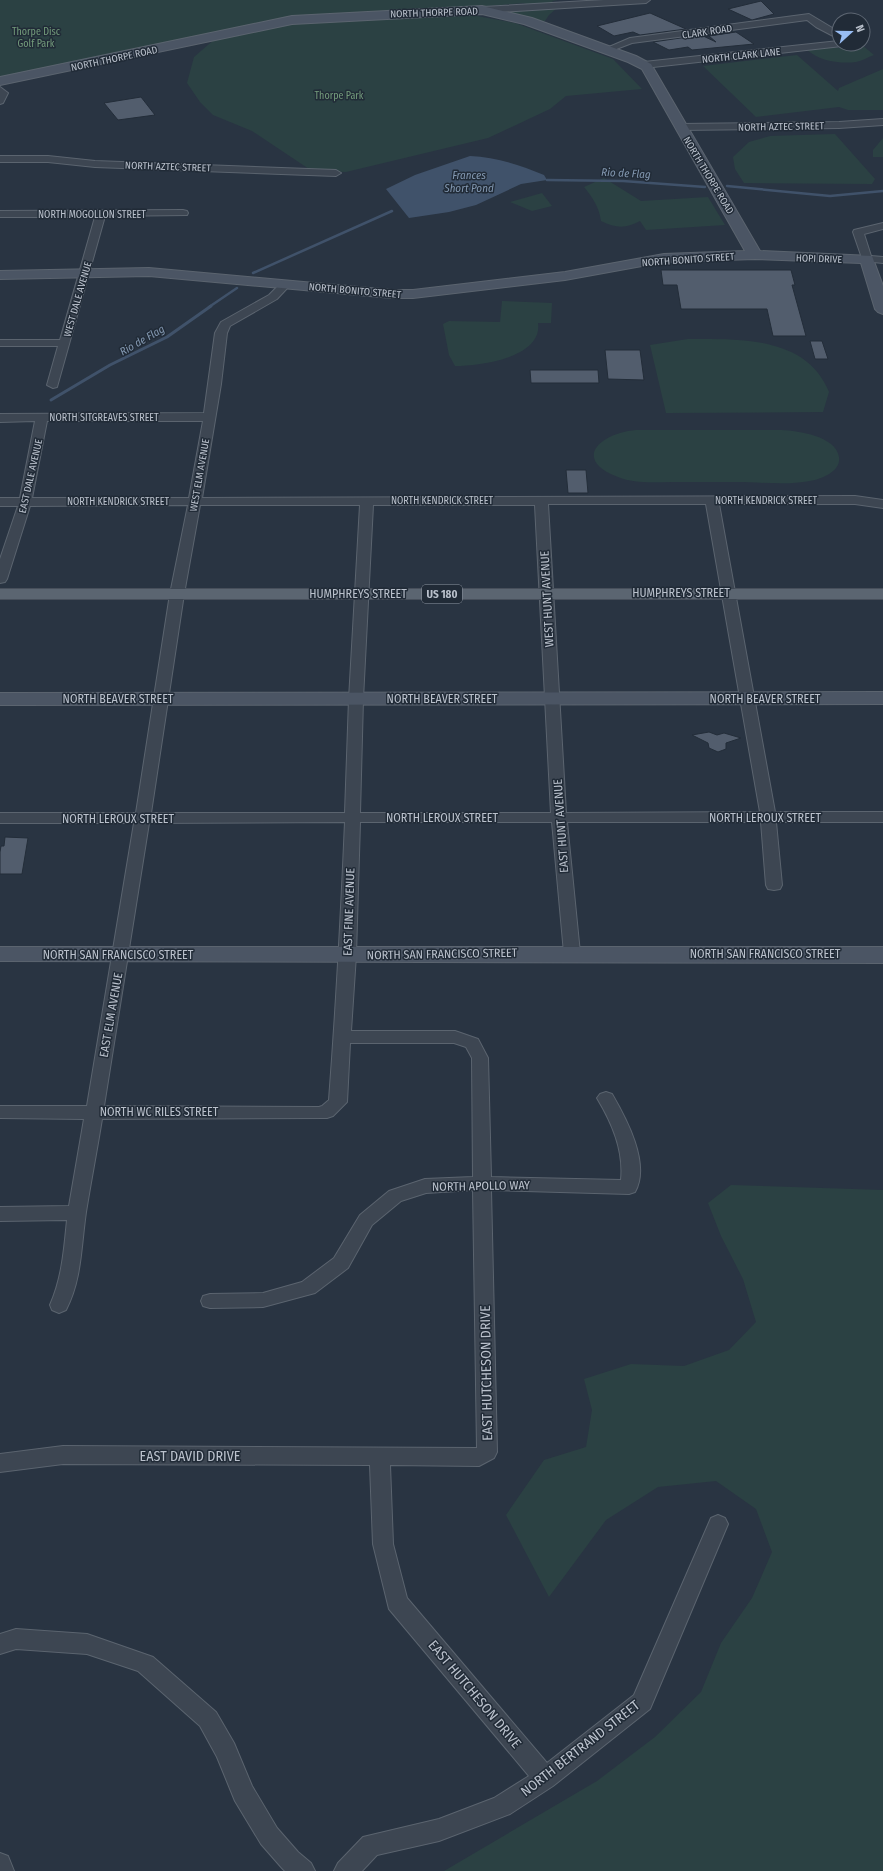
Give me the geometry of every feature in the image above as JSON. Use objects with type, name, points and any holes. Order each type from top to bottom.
[{"type":"main road","name":"HUMPHREYS STREET","points":[[0,594],[883,594]]},
{"type":"street","points":[[482,10],[646,0]]},
{"type":"street","name":"NORTH THORPE ROAD","points":[[0,81],[292,20],[352,15],[482,10],[528,21],[644,65],[650,72],[680,127],[755,255]]},
{"type":"street","name":"CLARK ROAD","points":[[606,50],[630,41],[809,17],[831,32]]},
{"type":"street","name":"NORTH CLARK LANE","points":[[644,65],[831,45]]},
{"type":"street","points":[[0,90],[3,93],[0,100]]},
{"type":"street","name":"NORTH AZTEC STREET","points":[[680,127],[839,125],[883,122]]},
{"type":"street","name":"NORTH AZTEC STREET","points":[[0,159],[48,158],[95,164],[336,173]]},
{"type":"street","name":"NORTH MOGOLLON STREET","points":[[0,214],[184,213]]},
{"type":"street","name":"WEST DALE AVENUE","points":[[54,385],[101,214]]},
{"type":"street","points":[[883,226],[858,232],[883,309]]},
{"type":"street","name":"HOPI DRIVE","points":[[755,255],[883,260]]},
{"type":"street","name":"NORTH BONITO STREET","points":[[0,275],[149,272],[286,284],[352,292],[413,294],[565,276],[654,260],[755,255]]},
{"type":"street","name":"WEST ELM AVENUE","points":[[161,699],[177,594],[196,501],[215,384],[221,333],[225,324],[273,296],[286,284]]},
{"type":"street","points":[[0,342],[65,343]]},
{"type":"street","name":"NORTH SITGREAVES STREET","points":[[0,418],[209,417]]},
{"type":"street","name":"EAST DALE AVENUE","points":[[0,579],[26,502],[42,418]]},
{"type":"street","name":"EAST FINE AVENUE","points":[[319,1113],[327,1112],[338,1102],[348,955],[356,699],[367,500]]},
{"type":"street","name":"WEST HUNT AVENUE","points":[[541,500],[553,699]]},
{"type":"street","points":[[712,500],[727,593],[768,818],[774,885]]},
{"type":"street","name":"NORTH KENDRICK STREET","points":[[0,502],[855,500],[883,504]]},
{"type":"street","name":"NORTH BEAVER STREET","points":[[0,699],[883,698]]},
{"type":"street","name":"EAST ELM AVENUE","points":[[59,1305],[67,1287],[70,1274],[78,1213],[121,955],[141,819],[161,699]]},
{"type":"street","name":"EAST HUNT AVENUE","points":[[553,699],[559,818],[572,953]]},
{"type":"street","name":"NORTH LEROUX STREET","points":[[0,818],[883,817]]},
{"type":"street","name":"NORTH SAN FRANCISCO STREET","points":[[0,954],[348,955],[572,953],[883,955]]},
{"type":"street","name":"EAST HUTCHESON DRIVE","points":[[342,1038],[455,1037],[472,1043],[480,1058],[481,1183],[487,1452],[479,1457],[380,1457],[383,1544],[397,1602],[545,1778]]},
{"type":"street","name":"NORTH APOLLO WAY","points":[[210,1301],[263,1300],[308,1288],[341,1263],[366,1220],[395,1196],[425,1186],[481,1183],[629,1187],[631,1175],[625,1136],[620,1120],[606,1098]]},
{"type":"street","name":"NORTH WC RILES STREET","points":[[0,1112],[319,1113]]},
{"type":"street","points":[[0,1214],[78,1213]]},
{"type":"street","name":"EAST DAVID DRIVE","points":[[0,1463],[63,1455],[380,1457]]},
{"type":"street","name":"NORTH BERTRAND STREET","points":[[346,1871],[371,1845],[439,1830],[502,1806],[545,1778],[642,1702],[718,1524]]},
{"type":"street","points":[[0,1644],[16,1638],[87,1644],[145,1664],[208,1719],[226,1751],[243,1793],[269,1836],[290,1860],[303,1871]]},
{"type":"street","points":[[0,1864],[2,1871]]},
{"type":"green space","name":"Thorpe Park","points":[[0,0],[558,0],[552,1],[558,7],[545,21],[529,23],[504,11],[526,3],[329,18],[466,14],[515,23],[613,59],[642,89],[566,96],[550,109],[488,138],[346,172],[312,171],[252,131],[213,115],[200,102],[187,83],[194,57],[216,38],[0,78]]},
{"type":"green space","points":[[814,44],[831,47],[831,52],[870,52],[874,55],[860,61],[843,63],[818,57],[807,50]]},
{"type":"green space","points":[[797,55],[838,91],[839,88],[883,69],[883,110],[848,110],[839,107],[756,117],[703,66]]},
{"type":"green space","points":[[835,134],[875,179],[872,184],[744,183],[735,169],[733,157],[749,142],[770,136]]},
{"type":"green space","points":[[883,138],[883,157],[873,157],[873,150]]},
{"type":"green space","points":[[604,178],[641,201],[708,197],[725,225],[646,230],[640,221],[620,227],[606,223],[601,221],[599,211],[595,203],[584,187]]},
{"type":"green space","points":[[542,193],[552,206],[532,211],[510,202]]},
{"type":"green space","points":[[502,301],[552,303],[551,323],[538,323],[537,335],[531,344],[520,352],[507,358],[493,362],[455,366],[449,355],[443,324],[449,321],[500,322]]},
{"type":"green space","points":[[688,339],[728,339],[769,344],[788,351],[805,360],[819,374],[829,392],[823,412],[666,413],[650,345]]},
{"type":"green space","points":[[636,430],[782,430],[806,433],[824,439],[831,444],[836,450],[839,457],[839,462],[838,466],[832,472],[823,477],[805,482],[786,483],[638,482],[618,477],[604,470],[596,462],[594,455],[596,448],[603,441],[623,432]]},
{"type":"green space","points":[[731,1185],[883,1190],[883,1871],[444,1871],[597,1781],[655,1737],[701,1692],[721,1643],[752,1598],[772,1552],[756,1509],[716,1481],[658,1487],[606,1520],[549,1597],[506,1515],[544,1460],[586,1447],[592,1410],[584,1379],[631,1364],[684,1366],[729,1350],[756,1322],[743,1279],[721,1236],[708,1203]]},
{"type":"water","name":"Frances Short Pond","points":[[470,156],[489,158],[517,165],[544,175],[547,180],[521,184],[476,205],[449,212],[409,218],[386,189],[415,175]]},
{"type":"building","points":[[761,1],[774,14],[752,20],[728,9]]},
{"type":"building","points":[[650,13],[686,29],[640,35],[633,32],[614,36],[597,26]]},
{"type":"building","points":[[736,32],[754,44],[692,50],[688,47],[669,50],[653,42],[701,35],[716,42],[709,36]]},
{"type":"building","points":[[141,97],[155,115],[118,120],[104,103]]},
{"type":"building","points":[[661,270],[791,270],[795,285],[792,285],[806,336],[773,336],[767,309],[681,309],[677,285],[663,285]]},
{"type":"building","points":[[810,341],[822,341],[828,359],[815,359]]},
{"type":"building","points":[[605,350],[640,350],[644,380],[608,379]]},
{"type":"building","points":[[530,370],[598,370],[599,383],[531,383]]},
{"type":"building","points":[[566,470],[586,470],[588,493],[568,493]]},
{"type":"building","points":[[709,732],[717,735],[724,733],[741,738],[726,743],[726,749],[718,752],[709,748],[708,743],[692,735]]},
{"type":"building","points":[[5,837],[28,838],[22,874],[0,874],[0,852],[1,846],[4,846]]},
{"type":"waterway","name":"Rio de Flag","points":[[547,180],[623,181],[705,187]]},
{"type":"waterway","name":"Rio de Flag","points":[[727,186],[830,196],[883,191]]},
{"type":"waterway","name":"Rio de Flag","points":[[253,273],[392,211]]},
{"type":"waterway","name":"Rio de Flag","points":[[209,307],[237,288]]},
{"type":"waterway","name":"Rio de Flag","points":[[51,400],[110,365],[167,337],[211,306]]},
{"type":"park label","name":"Thorpe Disc Golf Park","points":[[36,36]]}]
